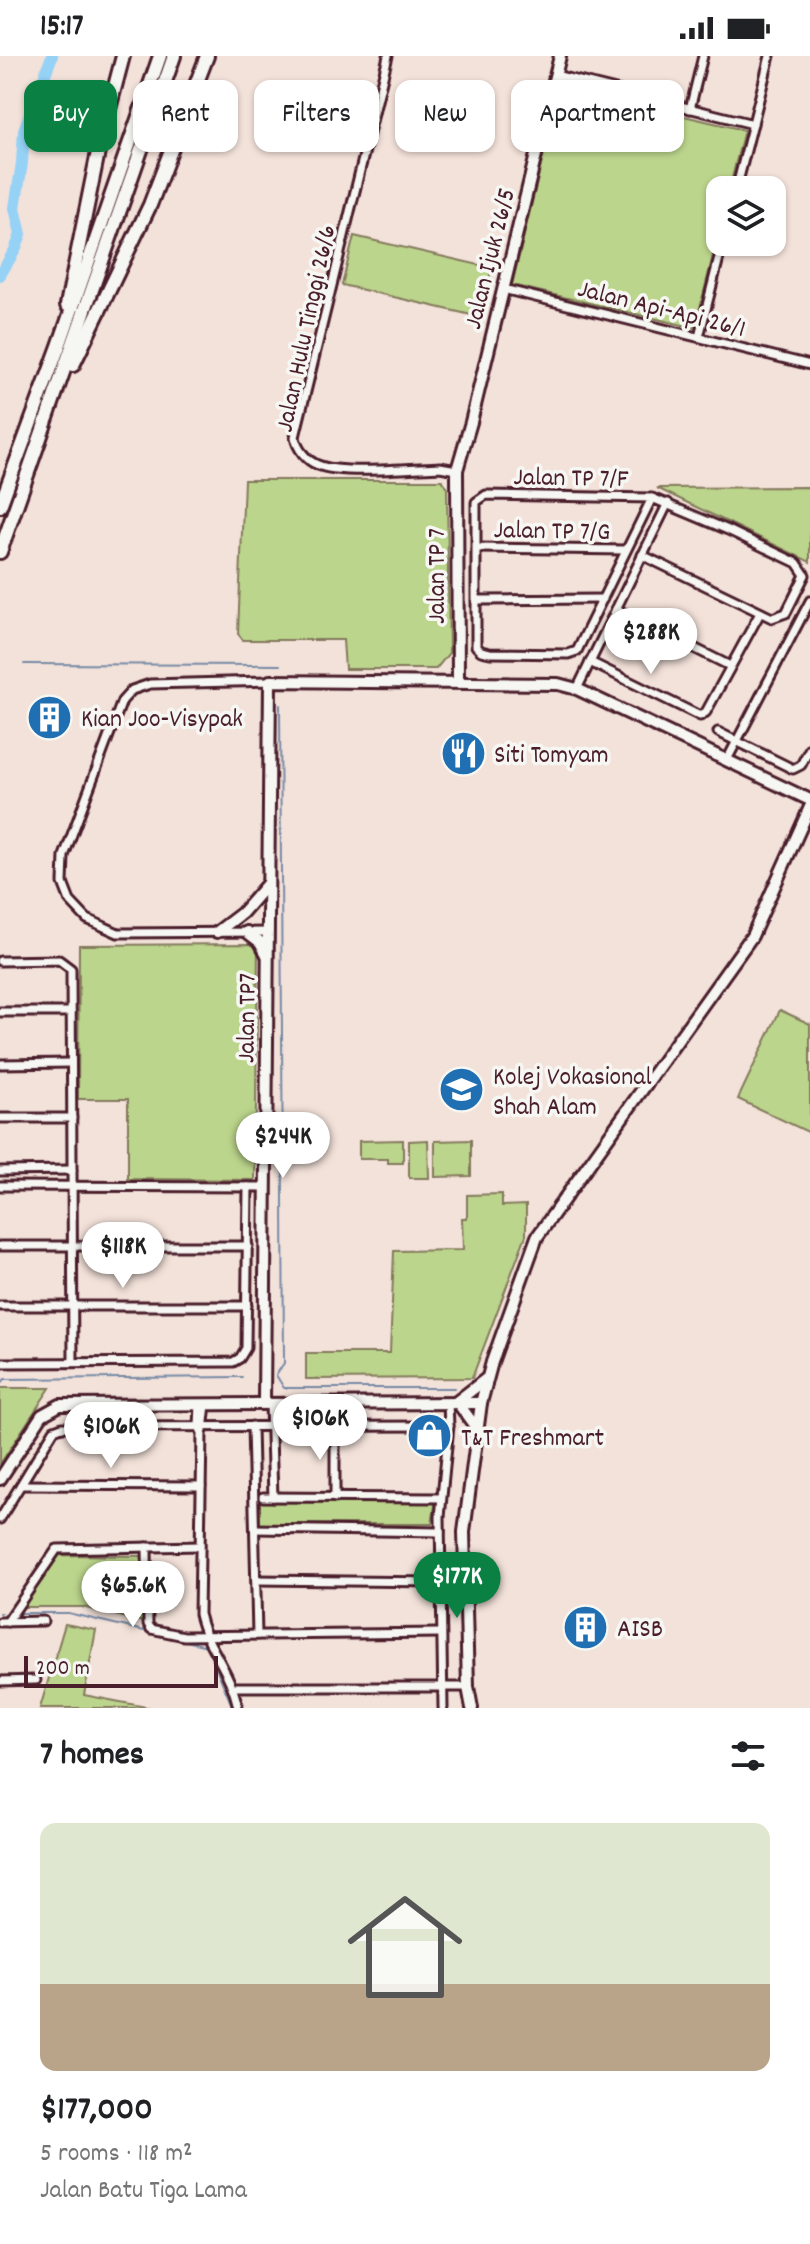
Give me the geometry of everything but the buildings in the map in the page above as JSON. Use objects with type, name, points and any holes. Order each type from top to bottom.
[{"type":"highway","points":[[61,340],[99,147],[123,56]]},
{"type":"highway","points":[[0,506],[160,56]]},
{"type":"highway","points":[[0,552],[174,56]]},
{"type":"highway","points":[[46,423],[150,205],[207,56]]},
{"type":"street","name":"Jalan Hulu Tinggi 26/6","points":[[388,56],[295,437],[296,445],[309,460],[329,469],[440,467],[457,470]]},
{"type":"street","name":"Jalan Ijuk 26/5","points":[[457,470],[560,56]]},
{"type":"street","points":[[690,109],[703,56]]},
{"type":"street","points":[[740,176],[770,56]]},
{"type":"street","points":[[555,75],[753,124]]},
{"type":"street","points":[[699,337],[719,256]]},
{"type":"street","name":"Jalan Api-Api 26/1","points":[[503,289],[810,365]]},
{"type":"street","name":"Jalan TP 7","points":[[457,470],[458,681]]},
{"type":"street","name":"Jalan TP 7/F","points":[[477,548],[476,502],[486,495],[652,498],[797,563],[805,575],[786,613],[772,618],[760,613]]},
{"type":"street","points":[[477,548],[476,646],[490,653],[568,654],[577,651],[652,498]]},
{"type":"street","points":[[577,689],[668,503]]},
{"type":"street","name":"Jalan TP 7/G","points":[[477,548],[626,550]]},
{"type":"street","points":[[590,662],[700,716],[706,712],[760,613],[642,555]]},
{"type":"street","points":[[458,575],[477,574]]},
{"type":"street","points":[[477,600],[603,599]]},
{"type":"street","points":[[727,760],[810,601]]},
{"type":"street","points":[[616,609],[730,666]]},
{"type":"street","points":[[268,932],[118,933],[87,919],[70,901],[63,883],[64,856],[122,701],[132,690],[150,684],[279,681],[558,684],[577,689],[810,800]]},
{"type":"street","name":"Jalan TP7","points":[[267,1404],[268,883],[279,681]]},
{"type":"street","points":[[718,732],[793,769],[801,765],[810,748]]},
{"type":"street","points":[[472,1708],[468,1687],[464,1532],[477,1429],[487,1378],[537,1237],[747,944],[810,807]]},
{"type":"street","points":[[217,932],[242,913],[268,883]]},
{"type":"street","points":[[247,932],[260,942],[268,956]]},
{"type":"street","points":[[0,961],[59,960],[71,969],[73,1362]]},
{"type":"street","points":[[0,1012],[71,1012]]},
{"type":"street","points":[[0,1064],[71,1063]]},
{"type":"street","points":[[0,1118],[72,1118]]},
{"type":"street","points":[[0,1171],[72,1170]]},
{"type":"street","points":[[0,1186],[266,1187]]},
{"type":"street","points":[[0,1363],[233,1362],[240,1358],[246,1348],[248,1187]]},
{"type":"street","points":[[0,1246],[248,1246]]},
{"type":"street","points":[[0,1306],[247,1306]]},
{"type":"street","points":[[443,1708],[440,1532],[449,1426],[454,1403],[487,1378]]},
{"type":"street","points":[[454,1403],[477,1429]]},
{"type":"street","points":[[0,1479],[42,1415],[60,1405],[481,1403]]},
{"type":"street","points":[[203,1404],[199,1614],[202,1629],[234,1687],[238,1708]]},
{"type":"street","points":[[267,1404],[271,1426],[273,1497]]},
{"type":"street","points":[[252,1426],[257,1635]]},
{"type":"street","points":[[335,1426],[335,1498]]},
{"type":"street","points":[[0,1519],[54,1430],[62,1427],[449,1426]]},
{"type":"street","points":[[21,1485],[201,1486]]},
{"type":"street","points":[[263,1497],[441,1498]]},
{"type":"street","points":[[255,1529],[440,1532]]},
{"type":"street","points":[[4,1622],[57,1549],[200,1546]]},
{"type":"street","points":[[147,1547],[148,1624],[151,1629],[184,1636],[441,1633]]},
{"type":"street","points":[[256,1580],[440,1582]]},
{"type":"street","points":[[4,1622],[43,1621]]},
{"type":"street","points":[[0,1681],[36,1680]]},
{"type":"street","points":[[234,1687],[468,1687]]},
{"type":"green space","points":[[684,116],[744,130],[732,176],[706,176],[706,256],[713,256],[695,328],[512,285],[544,152],[684,152]]},
{"type":"green space","points":[[354,236],[492,268],[480,317],[342,285]]},
{"type":"green space","points":[[244,480],[442,480],[447,486],[449,653],[436,669],[345,669],[343,640],[243,640],[238,634]]},
{"type":"green space","points":[[810,487],[810,562],[657,488]]},
{"type":"green space","points":[[258,944],[255,1180],[128,1179],[128,1099],[78,1099],[79,945]]},
{"type":"green space","points":[[780,1010],[810,1024],[810,1133],[738,1099]]},
{"type":"green space","points":[[403,1140],[403,1163],[388,1163],[388,1159],[359,1159],[359,1141]]},
{"type":"green space","points":[[428,1140],[429,1178],[409,1178],[409,1141]]},
{"type":"green space","points":[[471,1140],[471,1176],[435,1177],[435,1141]]},
{"type":"green space","points":[[502,1194],[502,1206],[526,1205],[526,1235],[472,1378],[306,1379],[306,1353],[390,1353],[394,1251],[463,1250],[462,1218],[467,1218],[467,1195]]},
{"type":"green space","points":[[0,1388],[50,1388],[0,1464]]},
{"type":"green space","points":[[436,1500],[432,1524],[260,1524],[260,1501]]},
{"type":"green space","points":[[58,1555],[143,1556],[144,1622],[82,1607],[21,1607]]},
{"type":"green space","points":[[65,1624],[96,1630],[84,1695],[151,1708],[40,1708]]},
{"type":"waterway","points":[[0,275],[21,234],[15,208],[24,130],[52,56]]},
{"type":"waterway","points":[[24,664],[280,665]]},
{"type":"waterway","points":[[280,705],[284,1363],[276,1375],[284,1388],[454,1388]]},
{"type":"waterway","points":[[0,1385],[5,1379],[242,1377]]},
{"type":"waterway","points":[[17,1613],[68,1613],[207,1646],[233,1708]]},
{"type":"place","name":"Kian Joo-Visypak","points":[[50,717]]},
{"type":"place","name":"Siti Tomyam","points":[[463,753]]},
{"type":"place","name":"Kolej Vokasional Shah Alam","points":[[462,1090]]},
{"type":"place","name":"T&T Freshmart","points":[[430,1436]]},
{"type":"place","name":"AISB","points":[[586,1627]]}]
